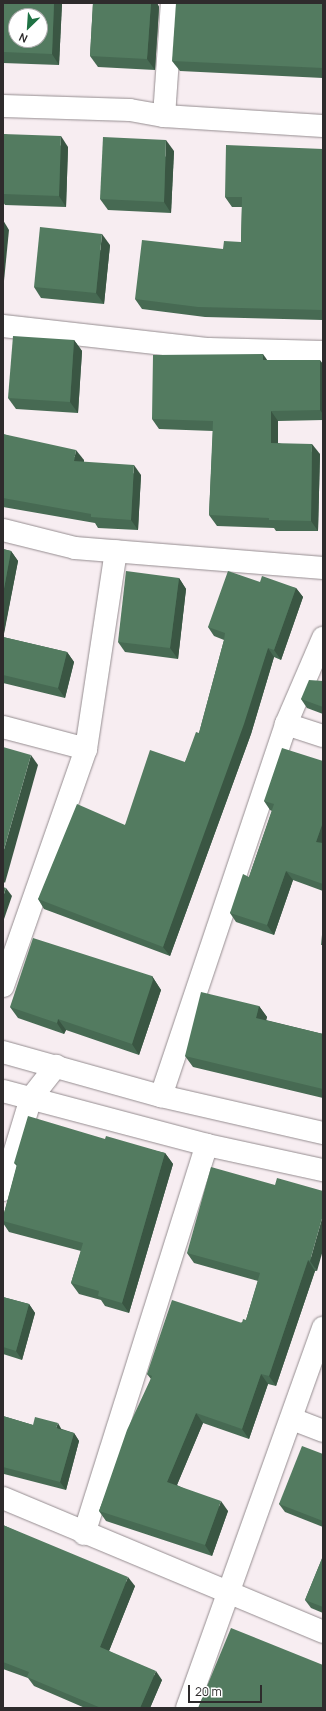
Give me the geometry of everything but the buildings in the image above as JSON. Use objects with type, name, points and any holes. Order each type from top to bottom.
[{"type":"street","points":[[164,116],[172,3]]},
{"type":"street","points":[[3,106],[130,110],[164,116],[323,126]]},
{"type":"street","points":[[3,326],[209,349],[323,352]]},
{"type":"street","points":[[3,530],[75,548],[323,568]]},
{"type":"street","points":[[3,986],[86,749],[116,551]]},
{"type":"street","points":[[161,1096],[286,724],[323,638]]},
{"type":"street","points":[[286,724],[323,736]]},
{"type":"street","points":[[3,728],[86,749]]},
{"type":"street","points":[[3,1052],[161,1096],[323,1133]]},
{"type":"street","points":[[3,1190],[31,1098],[56,1066]]},
{"type":"street","points":[[3,1091],[207,1145],[323,1170]]},
{"type":"street","points":[[84,1534],[207,1145]]},
{"type":"street","points":[[187,1708],[292,1419],[323,1328]]},
{"type":"street","points":[[292,1419],[323,1431]]},
{"type":"street","points":[[3,1498],[84,1534],[230,1592],[323,1632]]}]
